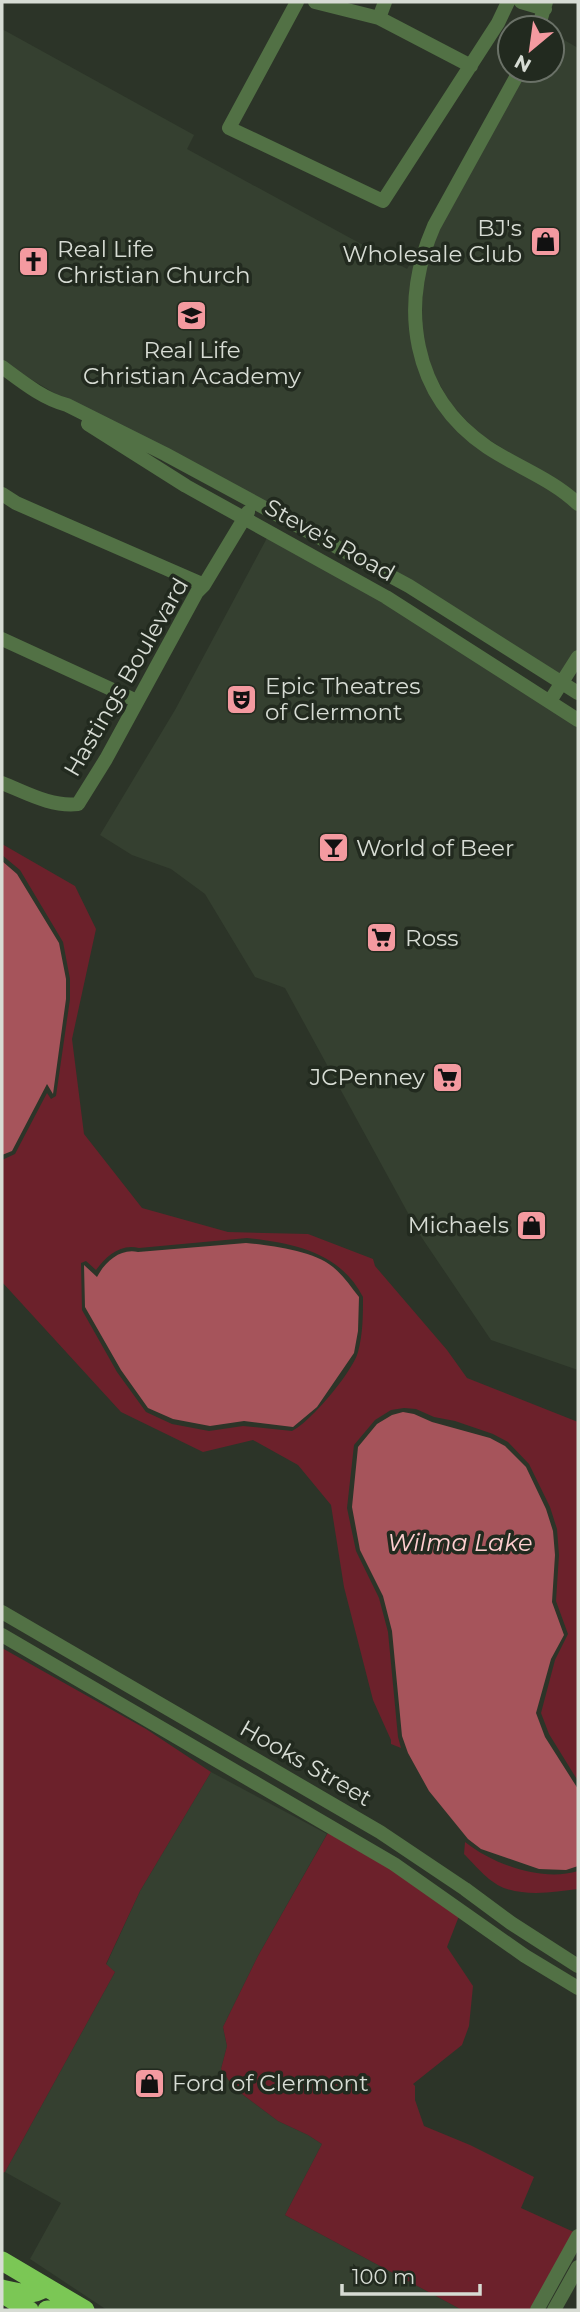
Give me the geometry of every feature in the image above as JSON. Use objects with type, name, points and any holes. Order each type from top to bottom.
[{"type":"highway","points":[[2,2261],[85,2310]]},
{"type":"highway","points":[[2,2291],[28,2295],[46,2287]]},
{"type":"highway","points":[[2,2291],[29,2310]]},
{"type":"highway","points":[[47,2310],[60,2310]]},
{"type":"street","points":[[298,2],[229,128],[383,201],[471,66],[508,2]]},
{"type":"street","points":[[315,2],[379,18],[471,66]]},
{"type":"street","points":[[379,18],[385,2]]},
{"type":"street","points":[[521,2],[546,5]]},
{"type":"street","points":[[512,84],[423,251],[415,293],[417,340],[421,358],[437,393],[459,422],[488,447],[556,486],[578,504]]},
{"type":"street","name":"Steve's Road","points":[[2,367],[28,386],[59,403],[153,448],[409,586],[577,690]]},
{"type":"street","name":"Steve's Road","points":[[59,403],[64,410],[186,486],[386,597],[578,720]]},
{"type":"street","points":[[2,494],[16,503],[204,585]]},
{"type":"street","name":"Hastings Boulevard","points":[[2,783],[48,802],[63,806],[78,804],[197,592],[204,585],[254,502]]},
{"type":"street","points":[[2,639],[137,701]]},
{"type":"street","points":[[550,701],[578,657]]},
{"type":"street","points":[[563,710],[577,690]]},
{"type":"street","name":"Hooks Street","points":[[2,1612],[380,1832],[578,1966]]},
{"type":"street","name":"Hooks Street","points":[[2,1635],[394,1864],[524,1956],[578,1988]]},
{"type":"street","points":[[62,1669],[72,1652]]},
{"type":"street","points":[[537,2310],[578,2236]]},
{"type":"street","points":[[554,2310],[578,2267]]},
{"type":"shaded area","name":"Real Life Christian Academy","points":[[2,29],[194,135],[187,149],[407,269],[419,249],[414,268],[433,396],[578,512],[578,650],[561,676],[76,406],[2,362]]},
{"type":"shaded area","points":[[566,41],[578,48],[578,497],[477,432],[450,403],[433,372],[422,338],[423,269],[439,228],[517,84],[566,84]]},
{"type":"shaded area","points":[[267,538],[375,596],[578,726],[578,1370],[491,1340],[420,1235],[285,988],[255,977],[205,894],[171,869],[132,855],[100,835],[175,710]]},
{"type":"shaded area","points":[[2,844],[75,886],[96,929],[72,1039],[84,1134],[142,1208],[228,1232],[308,1234],[373,1259],[375,1266],[447,1350],[467,1378],[578,1422],[578,1781],[549,1734],[541,1713],[555,1660],[568,1634],[556,1601],[559,1555],[557,1529],[550,1507],[529,1464],[508,1442],[455,1421],[404,1408],[391,1410],[375,1420],[354,1445],[347,1508],[356,1551],[379,1598],[388,1632],[401,1748],[391,1744],[373,1700],[344,1587],[331,1505],[298,1465],[253,1440],[203,1452],[121,1412],[2,1282],[2,1160],[15,1154],[47,1093],[51,1099],[56,1096],[70,999],[70,979],[63,942],[20,870],[2,855]],"holes":[[[247,1238],[314,1252],[342,1269],[363,1297],[361,1338],[355,1360],[320,1407],[292,1431],[243,1426],[209,1431],[172,1424],[146,1412],[117,1372],[82,1310],[81,1263],[86,1261],[96,1270],[109,1256],[126,1247]]]},
{"type":"shaded area","points":[[2,1648],[146,1729],[211,1772],[140,1891],[106,1964],[115,1972],[5,2172],[2,2173]]},
{"type":"shaded area","points":[[211,1772],[327,1834],[258,1956],[223,2027],[227,2046],[221,2069],[234,2088],[278,2121],[322,2144],[285,2215],[462,2310],[107,2310],[30,2259],[61,2203],[5,2172],[115,1972],[106,1965],[140,1891]]},
{"type":"shaded area","points":[[329,1831],[391,1868],[459,1916],[447,1947],[473,1986],[469,2026],[462,2045],[413,2084],[415,2100],[424,2126],[470,2145],[534,2177],[521,2208],[576,2233],[532,2310],[462,2310],[285,2215],[322,2144],[278,2121],[234,2088],[221,2069],[227,2046],[223,2027],[258,1956]]},
{"type":"shaded area","points":[[465,1842],[490,1858],[519,1869],[550,1874],[578,1871],[578,1889],[533,1893],[501,1887],[464,1854]]},
{"type":"water","points":[[2,861],[17,874],[59,943],[66,979],[66,999],[53,1094],[47,1084],[12,1151],[2,1155]]},
{"type":"water","points":[[246,1243],[304,1253],[325,1261],[340,1274],[359,1297],[354,1353],[317,1407],[293,1427],[244,1421],[210,1426],[173,1419],[148,1408],[121,1370],[85,1307],[84,1265],[97,1277],[109,1261],[125,1252]]},
{"type":"water","name":"Wilma Lake","points":[[403,1412],[490,1438],[505,1446],[526,1467],[546,1509],[553,1531],[555,1555],[552,1602],[564,1635],[551,1659],[536,1713],[545,1737],[578,1789],[578,1866],[566,1870],[539,1869],[481,1849],[468,1839],[429,1791],[408,1753],[402,1736],[392,1631],[383,1596],[360,1550],[352,1507],[358,1447],[377,1424]]},
{"type":"place","name":"BJ's Wholesale Club","points":[[545,241]]},
{"type":"place","name":"Real Life Christian Church","points":[[34,262]]},
{"type":"place","name":"Real Life Christian Academy","points":[[192,316]]},
{"type":"place","name":"Epic Theatres of Clermont","points":[[242,699]]},
{"type":"place","name":"World of Beer","points":[[333,848]]},
{"type":"place","name":"Ross","points":[[382,938]]},
{"type":"place","name":"JCPenney","points":[[448,1077]]},
{"type":"place","name":"Michaels","points":[[532,1225]]},
{"type":"place","name":"Ford of Clermont","points":[[149,2083]]}]
